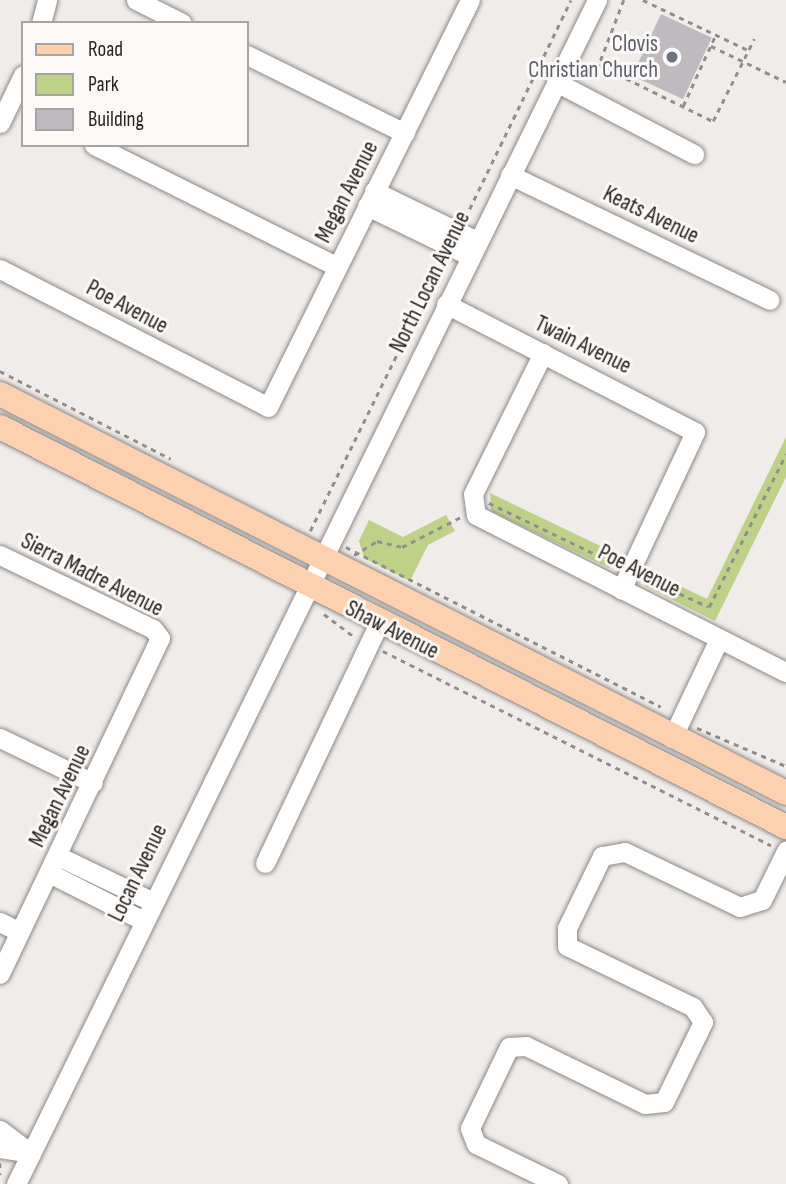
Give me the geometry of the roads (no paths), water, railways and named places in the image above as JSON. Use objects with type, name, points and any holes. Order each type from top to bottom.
[{"type":"main road","name":"Shaw Avenue","points":[[0,394],[322,559],[351,561],[677,729],[786,793]]},
{"type":"main road","name":"Shaw Avenue","points":[[0,427],[332,599],[374,633],[504,687],[786,827]]},
{"type":"main road","points":[[504,687],[558,700],[653,745],[677,729]]},
{"type":"street","points":[[42,21],[47,0]]},
{"type":"street","points":[[135,0],[178,21]]},
{"type":"street","name":"Megan Avenue","points":[[268,407],[470,0]]},
{"type":"street","name":"North Locan Avenue","points":[[308,586],[597,0]]},
{"type":"street","points":[[248,55],[405,133]]},
{"type":"street","points":[[0,123],[21,80]]},
{"type":"street","points":[[556,82],[694,154]]},
{"type":"street","points":[[98,147],[336,266]]},
{"type":"street","name":"Keats Avenue","points":[[510,175],[770,300]]},
{"type":"street","points":[[371,199],[473,249]]},
{"type":"street","name":"Poe Avenue","points":[[0,269],[268,407]]},
{"type":"street","name":"Twain Avenue","points":[[446,304],[695,432],[621,590]]},
{"type":"street","name":"Poe Avenue","points":[[543,353],[473,494],[473,511],[621,590],[786,672]]},
{"type":"street","name":"Sierra Madre Avenue","points":[[0,555],[153,629],[160,638]]},
{"type":"street","name":"Locan Avenue","points":[[16,1184],[151,901],[308,586]]},
{"type":"street","points":[[265,863],[374,633]]},
{"type":"street","name":"Megan Avenue","points":[[0,974],[160,638]]},
{"type":"street","points":[[677,729],[719,639]]},
{"type":"street","points":[[0,738],[93,783]]},
{"type":"street","points":[[558,1184],[476,1144],[470,1128],[509,1046],[526,1046],[645,1104],[664,1102],[703,1022],[693,1007],[567,946],[567,928],[602,856],[625,852],[740,908],[762,900],[786,852]]},
{"type":"street","points":[[53,864],[112,882],[151,901]]},
{"type":"street","points":[[53,864],[104,901],[142,920]]},
{"type":"street","points":[[104,901],[112,882]]},
{"type":"street","points":[[0,922],[20,932]]},
{"type":"street","points":[[0,1130],[31,1153]]},
{"type":"street","points":[[0,1148],[31,1153]]},
{"type":"place","name":"Clovis Christian Church","points":[[672,57]]}]
